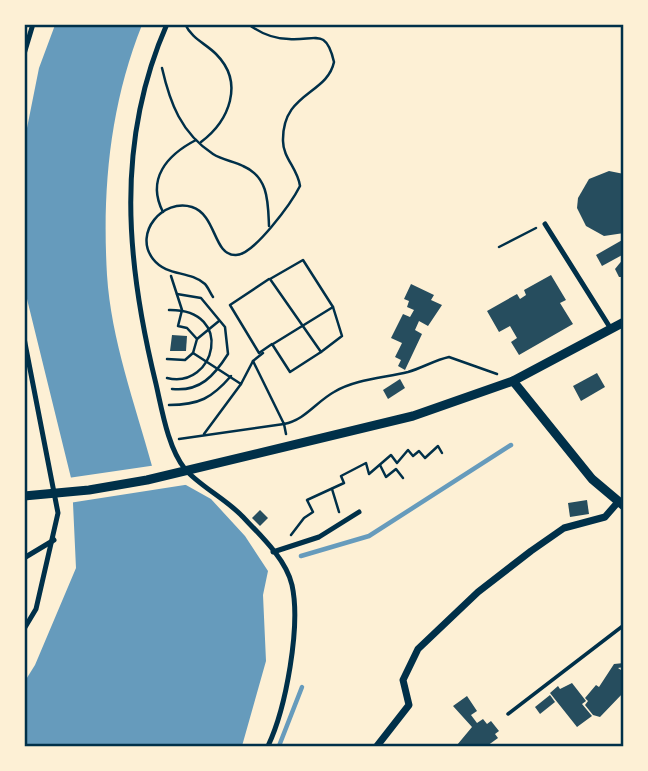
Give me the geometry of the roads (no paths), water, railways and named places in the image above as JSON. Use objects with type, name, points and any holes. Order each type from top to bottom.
[{"type":"street","points":[[24,54],[33,24]]},
{"type":"street","points":[[167,24],[136,116],[131,214],[139,316],[161,405],[185,469],[223,498],[271,549],[292,585],[289,679],[268,747]]},
{"type":"street","points":[[545,224],[611,328]]},
{"type":"street","points":[[24,496],[89,491],[192,470],[413,416],[510,382],[624,322]]},
{"type":"street","points":[[24,338],[58,513],[54,540],[36,609],[24,629]]},
{"type":"street","points":[[377,747],[409,705],[403,680],[418,649],[478,593],[531,551],[564,528],[605,517],[621,504],[592,479],[510,382]]},
{"type":"street","points":[[271,549],[319,537],[359,512]]},
{"type":"street","points":[[24,558],[54,540]]},
{"type":"lane","points":[[508,713],[624,625]]},
{"type":"water","points":[[55,25],[142,25],[122,86],[107,179],[109,299],[125,371],[152,466],[211,499],[245,536],[268,571],[263,595],[266,661],[242,746],[25,746],[25,681],[35,665],[76,568],[72,482],[27,299],[24,240],[26,133],[39,68]]},
{"type":"waterway","points":[[301,556],[369,536],[511,445]]},
{"type":"waterway","points":[[279,746],[302,687]]}]
